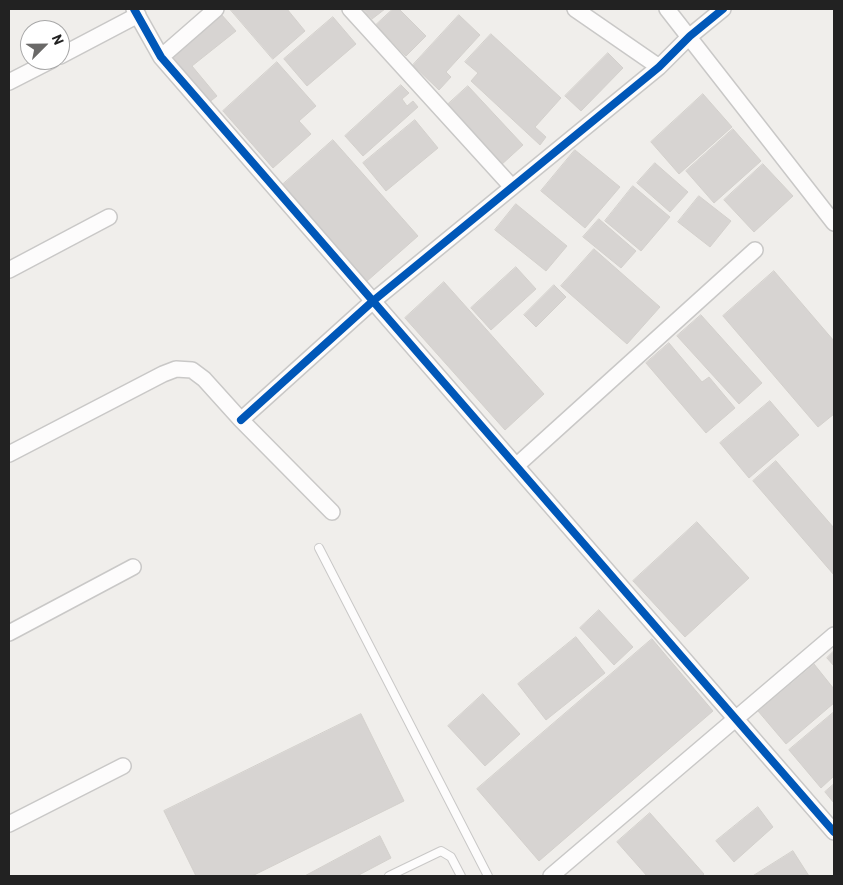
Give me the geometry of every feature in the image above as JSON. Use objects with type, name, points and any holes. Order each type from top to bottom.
[{"type":"street","points":[[161,57],[216,9]]},
{"type":"street","points":[[350,9],[512,187]]},
{"type":"street","points":[[575,9],[660,67]]},
{"type":"street","points":[[667,9],[690,36],[834,223]]},
{"type":"street","points":[[241,420],[374,301],[660,67],[690,36],[723,9]]},
{"type":"street","points":[[70,50],[136,12],[161,57],[834,832]]},
{"type":"street","points":[[9,82],[32,70]]},
{"type":"street","points":[[9,270],[109,217]]},
{"type":"street","points":[[516,466],[755,250]]},
{"type":"street","points":[[9,454],[176,369],[192,370],[204,379],[241,420],[332,512]]},
{"type":"street","points":[[9,633],[134,567]]},
{"type":"street","points":[[551,876],[834,635]]},
{"type":"street","points":[[9,824],[123,766]]},
{"type":"lane","points":[[319,548],[488,876]]},
{"type":"lane","points":[[389,876],[441,851],[451,857],[461,876]]},
{"type":"building","points":[[230,9],[287,9],[305,31],[273,59]]},
{"type":"building","points":[[363,9],[385,9],[372,19]]},
{"type":"building","points":[[393,9],[399,9],[426,36],[406,56],[376,25]]},
{"type":"building","points":[[221,14],[236,31],[192,66],[217,96],[207,104],[169,57]]},
{"type":"building","points":[[459,15],[480,35],[446,72],[451,77],[439,90],[413,65]]},
{"type":"building","points":[[333,17],[356,44],[307,86],[284,59]]},
{"type":"building","points":[[491,34],[561,98],[535,127],[546,137],[540,145],[471,81],[478,73],[465,62]]},
{"type":"building","points":[[608,53],[623,68],[581,111],[565,96]]},
{"type":"building","points":[[277,62],[316,106],[299,121],[311,134],[273,168],[223,111]]},
{"type":"building","points":[[401,85],[409,93],[402,99],[407,106],[413,101],[418,107],[363,156],[345,136]]},
{"type":"building","points":[[468,86],[523,145],[500,166],[445,107]]},
{"type":"building","points":[[703,94],[732,127],[679,174],[651,142]]},
{"type":"building","points":[[415,120],[438,148],[386,191],[363,163]]},
{"type":"building","points":[[733,129],[761,161],[714,203],[686,171]]},
{"type":"building","points":[[333,140],[418,236],[366,282],[281,186]]},
{"type":"building","points":[[575,150],[620,187],[585,228],[541,191]]},
{"type":"building","points":[[655,163],[688,192],[670,212],[637,183]]},
{"type":"building","points":[[763,164],[793,196],[754,232],[724,200]]},
{"type":"building","points":[[633,186],[670,217],[641,251],[605,221]]},
{"type":"building","points":[[699,196],[731,221],[710,247],[678,222]]},
{"type":"building","points":[[516,204],[567,246],[546,271],[495,230]]},
{"type":"building","points":[[599,219],[636,251],[621,268],[583,237]]},
{"type":"building","points":[[594,249],[660,307],[627,344],[561,286]]},
{"type":"building","points":[[516,267],[536,289],[491,330],[471,308]]},
{"type":"building","points":[[774,271],[834,341],[834,414],[818,427],[723,316]]},
{"type":"building","points":[[444,282],[544,394],[505,430],[405,318]]},
{"type":"building","points":[[554,285],[566,297],[536,327],[524,315]]},
{"type":"building","points":[[701,315],[762,383],[739,404],[677,336]]},
{"type":"building","points":[[669,343],[702,382],[709,377],[735,408],[706,433],[646,363]]},
{"type":"building","points":[[770,401],[799,435],[749,478],[720,443]]},
{"type":"building","points":[[776,461],[834,528],[834,575],[753,481]]},
{"type":"building","points":[[697,522],[749,578],[685,637],[633,581]]},
{"type":"building","points":[[599,610],[633,647],[614,665],[580,628]]},
{"type":"building","points":[[576,637],[605,673],[546,720],[518,684]]},
{"type":"building","points":[[652,639],[713,711],[539,861],[477,789]]},
{"type":"building","points":[[834,651],[834,666],[827,658]]},
{"type":"building","points":[[814,664],[834,689],[834,703],[786,744],[758,711]]},
{"type":"building","points":[[483,694],[520,734],[485,766],[448,726]]},
{"type":"building","points":[[834,712],[834,776],[821,788],[789,750]]},
{"type":"building","points":[[361,714],[404,801],[252,876],[196,876],[164,811]]},
{"type":"building","points":[[834,784],[834,803],[825,792]]},
{"type":"building","points":[[758,807],[773,827],[734,862],[716,841]]},
{"type":"building","points":[[650,813],[704,874],[702,876],[647,876],[617,842]]},
{"type":"building","points":[[380,836],[391,858],[357,876],[305,876]]},
{"type":"building","points":[[793,851],[809,876],[753,876]]},
{"type":"cycle path","points":[[134,9],[161,57],[834,832]]},
{"type":"cycle path","points":[[241,420],[373,301],[659,67],[690,36],[723,9]]}]
